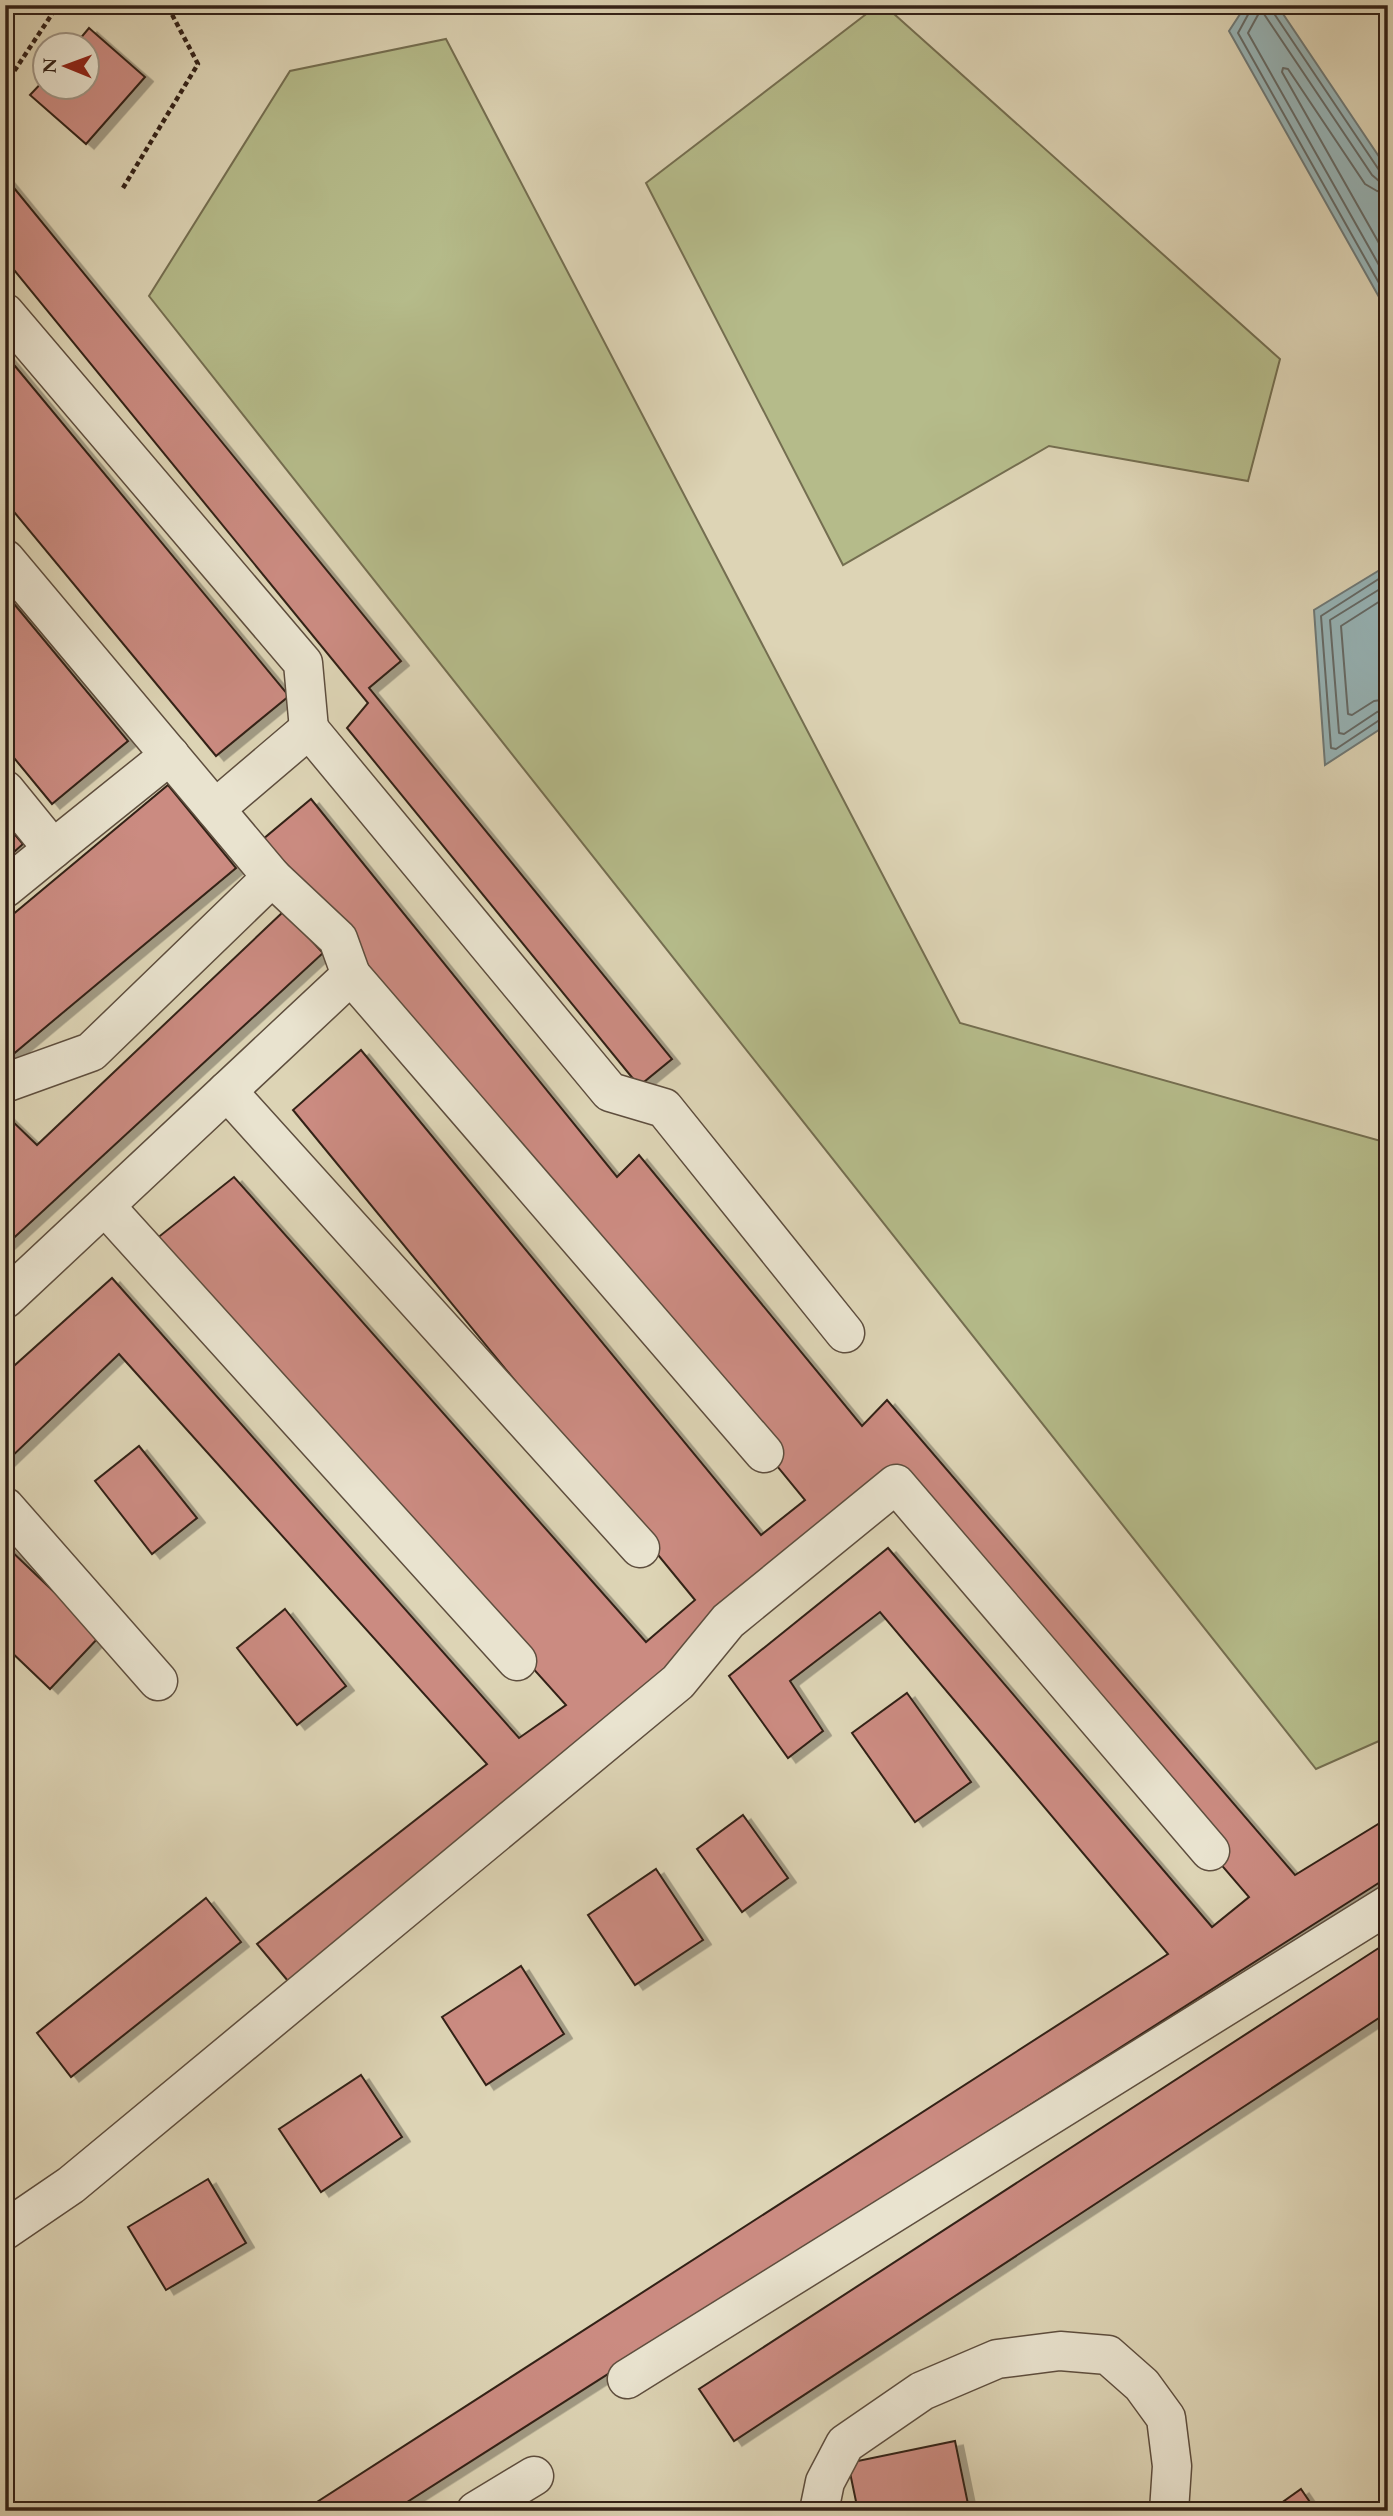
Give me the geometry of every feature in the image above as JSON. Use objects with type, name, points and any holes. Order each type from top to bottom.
[{"type":"lane","points":[[5,313],[303,663],[309,729],[610,1092],[664,1108],[845,1333]]},
{"type":"lane","points":[[5,559],[272,877],[338,939],[351,975],[764,1453]]},
{"type":"lane","points":[[215,809],[309,729]]},
{"type":"lane","points":[[5,888],[170,755]]},
{"type":"lane","points":[[5,790],[54,849]]},
{"type":"lane","points":[[5,1083],[90,1052],[272,877]]},
{"type":"lane","points":[[5,1299],[351,975]]},
{"type":"lane","points":[[227,1091],[640,1548]]},
{"type":"lane","points":[[105,1206],[517,1661]]},
{"type":"lane","points":[[5,2230],[71,2185],[678,1682],[727,1621],[896,1484],[1210,1851]]},
{"type":"lane","points":[[5,1507],[158,1681]]},
{"type":"lane","points":[[627,2379],[1388,1905]]},
{"type":"lane","points":[[819,2511],[825,2482],[845,2444],[922,2391],[997,2359],[1060,2351],[1108,2355],[1142,2385],[1166,2418],[1172,2466],[1169,2511]]},
{"type":"lane","points":[[476,2511],[534,2476]]},
{"type":"path","points":[[5,85],[58,5]]},
{"type":"path","points":[[123,188],[198,64],[167,5]]},
{"type":"green space","points":[[878,5],[884,5],[1280,359],[1248,481],[1049,446],[843,565],[646,183]]},
{"type":"green space","points":[[446,39],[960,1023],[1388,1143],[1388,1737],[1316,1769],[149,296],[290,71]]},
{"type":"water","points":[[1246,5],[1277,5],[1388,170],[1388,313],[1229,31]]},
{"type":"water","points":[[1388,565],[1388,724],[1325,765],[1314,610]]},
{"type":"building","points":[[102,39],[145,77],[86,144],[38,102],[102,102]]},
{"type":"building","points":[[5,177],[401,661],[369,688],[672,1059],[639,1086],[347,728],[368,703],[5,259]]},
{"type":"building","points":[[5,354],[289,696],[216,756],[5,501]]},
{"type":"building","points":[[5,593],[128,741],[52,804],[5,747]]},
{"type":"building","points":[[168,785],[236,868],[5,1061],[5,921]]},
{"type":"building","points":[[311,799],[617,1177],[639,1155],[862,1426],[887,1400],[1295,1875],[1388,1818],[1388,1877],[393,2511],[303,2511],[1168,1954],[880,1612],[790,1681],[823,1731],[788,1758],[729,1676],[888,1548],[1212,1927],[1249,1897],[892,1481],[288,1981],[257,1944],[487,1764],[119,1354],[5,1463],[5,1374],[112,1278],[519,1738],[566,1705],[151,1243],[234,1177],[646,1642],[695,1600],[293,1110],[361,1050],[761,1535],[805,1500],[262,840]]},
{"type":"building","points":[[5,823],[23,844],[5,860]]},
{"type":"building","points":[[284,911],[323,953],[5,1246],[5,1114],[37,1145]]},
{"type":"building","points":[[139,1446],[197,1518],[152,1554],[95,1481]]},
{"type":"building","points":[[5,1545],[100,1636],[50,1689],[5,1646]]},
{"type":"building","points":[[285,1609],[346,1686],[297,1725],[237,1648]]},
{"type":"building","points":[[907,1693],[971,1782],[915,1822],[852,1733]]},
{"type":"building","points":[[743,1815],[788,1878],[742,1912],[697,1849]]},
{"type":"building","points":[[656,1869],[703,1940],[635,1985],[588,1915]]},
{"type":"building","points":[[206,1898],[241,1942],[71,2077],[37,2033]]},
{"type":"building","points":[[1388,1942],[1388,2012],[734,2441],[699,2389]]},
{"type":"building","points":[[521,1966],[564,2034],[486,2085],[442,2017]]},
{"type":"building","points":[[361,2075],[402,2137],[321,2192],[279,2129]]},
{"type":"building","points":[[208,2179],[246,2243],[166,2290],[128,2227]]},
{"type":"building","points":[[955,2441],[968,2504],[934,2511],[858,2511],[848,2463]]},
{"type":"building","points":[[1301,2489],[1316,2511],[1270,2511]]},
{"type":"building","points":[[46,2503],[52,2511],[36,2511]]}]
